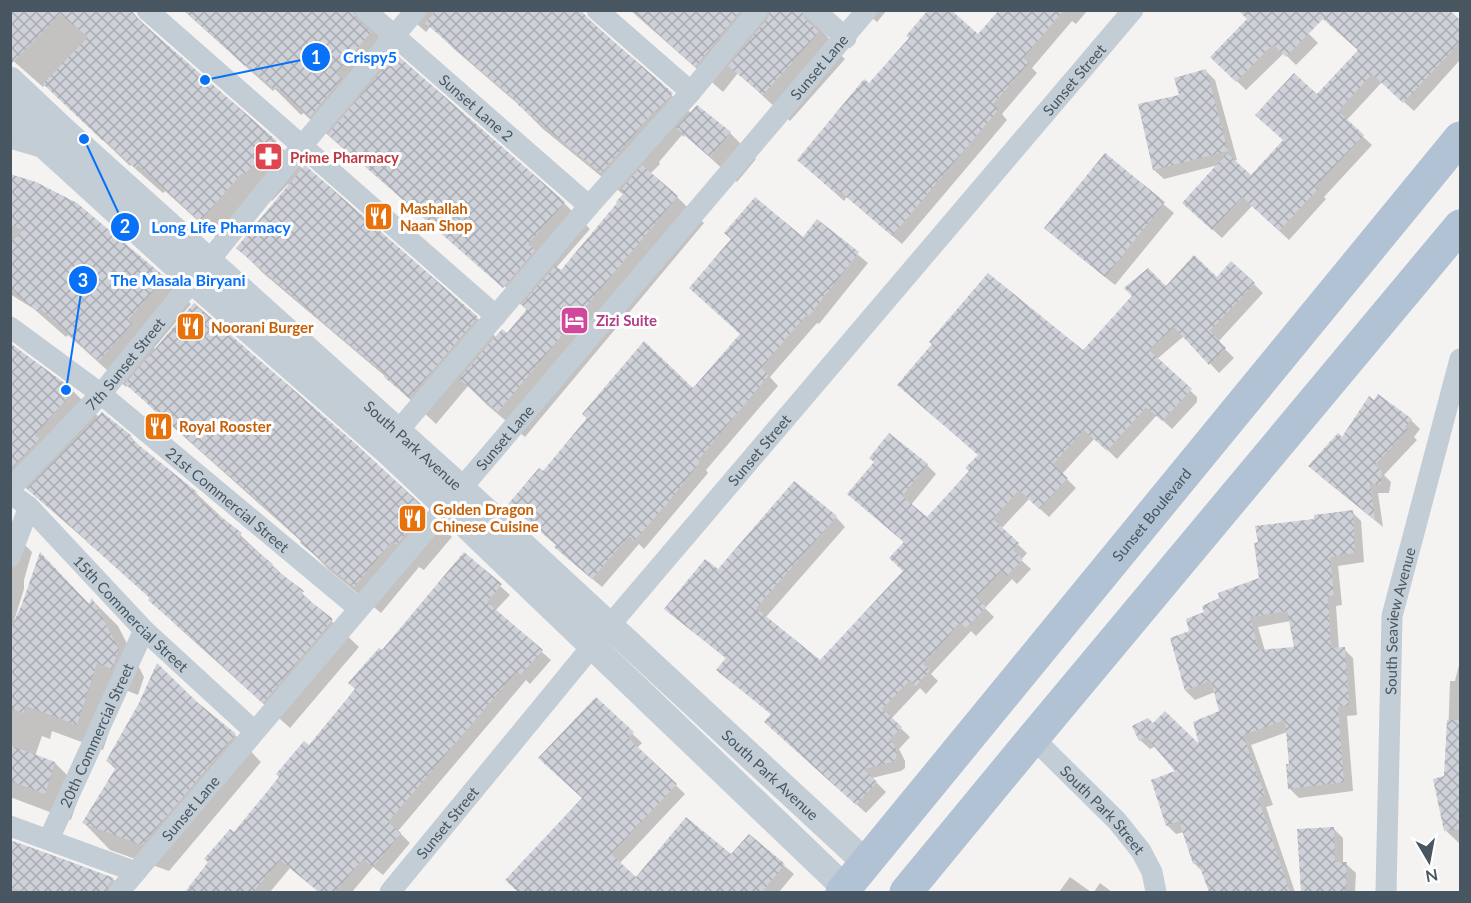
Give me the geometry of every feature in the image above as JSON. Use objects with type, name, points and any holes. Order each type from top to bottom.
[{"type":"main road","name":"Sunset Boulevard","points":[[843,890],[1461,138]]},
{"type":"main road","points":[[906,892],[1033,738],[1457,240]]},
{"type":"street","points":[[147,10],[496,316]]},
{"type":"street","name":"Sunset Lane 2","points":[[365,10],[394,38],[589,207]]},
{"type":"street","name":"7th Sunset Street","points":[[10,491],[101,394],[301,147],[416,10]]},
{"type":"street","points":[[597,10],[691,92]]},
{"type":"street","points":[[398,431],[589,207],[691,92],[758,10]]},
{"type":"street","points":[[814,10],[846,38]]},
{"type":"street","name":"Sunset Lane","points":[[119,892],[358,608],[455,498],[846,38],[867,10]]},
{"type":"street","name":"Sunset Street","points":[[390,892],[593,645],[1133,10]]},
{"type":"street","name":"South Park Avenue","points":[[10,80],[201,272],[384,448],[455,498],[611,625],[866,863]]},
{"type":"street","name":"South Park Avenue","points":[[10,114],[49,150],[398,431],[455,498],[593,645],[843,890]]},
{"type":"street","points":[[10,138],[49,150]]},
{"type":"street","name":"21st Commercial Street","points":[[10,327],[101,394],[358,608]]},
{"type":"street","name":"South Seaview Avenue","points":[[1386,892],[1392,616],[1461,359]]},
{"type":"street","name":"15th Commercial Street","points":[[10,491],[29,507],[144,630],[254,731]]},
{"type":"street","points":[[10,557],[29,507]]},
{"type":"street","name":"20th Commercial Street","points":[[49,839],[144,630]]},
{"type":"street","name":"South Park Street","points":[[1033,738],[1117,821],[1142,851],[1152,872],[1156,892]]},
{"type":"street","points":[[10,825],[136,872]]},
{"type":"building","points":[[10,10],[131,10],[139,20],[277,141],[244,175],[242,173],[200,221],[138,165],[135,168],[104,139],[103,141],[43,84],[88,37],[60,14],[10,65]]},
{"type":"building","points":[[184,10],[353,10],[356,19],[371,32],[336,73],[342,78],[310,117],[247,64],[245,66]]},
{"type":"building","points":[[437,10],[581,10],[589,20],[673,93],[656,112],[655,110],[601,173],[518,105],[518,102],[425,23]]},
{"type":"building","points":[[632,10],[741,10],[695,67]]},
{"type":"building","points":[[771,10],[802,10],[805,19],[819,32],[763,95],[728,66],[768,18]]},
{"type":"building","points":[[928,10],[951,10],[978,34],[999,10],[1064,10],[1023,58],[1029,63],[993,104],[999,109],[892,236],[837,189],[834,192],[797,160],[864,79],[869,83],[909,38],[906,36]]},
{"type":"building","points":[[1238,10],[1449,10],[1461,21],[1461,41],[1403,103],[1372,74],[1338,111],[1364,135],[1315,187],[1318,189],[1279,231],[1242,197],[1212,230],[1182,203],[1227,153],[1251,175],[1283,140],[1255,115],[1294,73],[1317,94],[1358,50],[1323,19],[1286,57],[1273,44],[1236,82],[1210,57],[1247,19]]},
{"type":"building","points":[[396,54],[565,202],[528,244],[535,250],[503,288],[328,134]]},
{"type":"building","points":[[1206,69],[1228,151],[1153,170],[1138,104],[1179,95],[1174,78]]},
{"type":"building","points":[[697,105],[731,132],[710,157],[676,128]]},
{"type":"building","points":[[1105,153],[1165,202],[1105,277],[1044,228]]},
{"type":"building","points":[[305,165],[478,317],[409,398],[384,377],[386,375],[236,248]]},
{"type":"building","points":[[642,165],[678,196],[498,412],[459,379],[502,329],[507,333],[527,309],[522,304],[555,266],[561,270],[617,203],[624,193],[621,190]]},
{"type":"building","points":[[10,174],[36,182],[77,203],[165,277],[128,320],[132,324],[99,361],[41,309],[38,312],[10,289],[10,243],[23,230],[10,225]]},
{"type":"building","points":[[755,197],[803,237],[817,219],[859,252],[809,316],[807,314],[761,368],[769,375],[698,460],[700,462],[666,505],[634,541],[629,536],[592,579],[508,504],[539,468],[543,471],[587,418],[582,414],[644,341],[693,388],[740,334],[689,288],[731,239],[724,233]]},
{"type":"building","points":[[1194,255],[1217,277],[1231,261],[1255,283],[1210,331],[1226,348],[1209,365],[1174,327],[1149,350],[1192,389],[1162,421],[1146,407],[1107,451],[1084,430],[1053,464],[1068,478],[1039,509],[1019,490],[993,519],[1019,543],[1013,550],[1023,559],[1007,576],[1001,571],[976,598],[986,607],[966,628],[960,623],[923,664],[930,670],[916,686],[910,680],[882,709],[902,727],[890,739],[897,750],[896,758],[892,762],[864,769],[877,782],[856,805],[764,722],[771,714],[716,670],[726,658],[664,609],[705,559],[718,569],[794,481],[837,516],[756,608],[820,660],[903,571],[889,558],[904,542],[847,494],[874,462],[869,458],[889,433],[928,464],[902,496],[927,517],[969,471],[965,468],[978,455],[897,385],[932,344],[929,342],[988,273],[1083,350],[1132,296],[1124,288],[1148,268],[1166,286]]},
{"type":"building","points":[[194,303],[356,444],[427,510],[396,545],[392,541],[354,587],[300,543],[301,541],[272,513],[125,384]]},
{"type":"building","points":[[10,343],[74,390],[35,435],[40,439],[10,470]]},
{"type":"building","points":[[1378,394],[1412,419],[1405,427],[1408,429],[1375,465],[1382,471],[1381,484],[1370,484],[1375,520],[1308,466],[1338,433],[1342,437],[1369,396],[1374,400]]},
{"type":"building","points":[[102,412],[132,436],[130,438],[197,492],[194,496],[242,533],[239,537],[273,564],[271,566],[304,591],[301,594],[333,619],[263,703],[148,600],[150,598],[87,540],[27,489]]},
{"type":"building","points":[[1353,510],[1355,553],[1330,557],[1334,595],[1328,597],[1331,648],[1345,647],[1349,706],[1338,707],[1344,782],[1288,789],[1286,764],[1289,764],[1285,720],[1243,735],[1265,795],[1258,798],[1290,892],[1209,892],[1198,862],[1193,864],[1179,821],[1166,826],[1151,780],[1175,771],[1146,737],[1139,741],[1132,726],[1148,718],[1153,723],[1165,711],[1199,744],[1193,722],[1219,711],[1211,680],[1185,691],[1170,638],[1189,631],[1186,619],[1204,612],[1202,606],[1219,598],[1218,593],[1259,578],[1254,543],[1258,542],[1255,526],[1314,519],[1314,515]],"holes":[[[1287,611],[1294,647],[1259,650],[1250,617]]]},
{"type":"building","points":[[40,552],[89,604],[92,598],[119,649],[112,669],[97,663],[77,725],[26,706],[23,713],[10,708],[10,630],[22,604]]},
{"type":"building","points":[[464,552],[502,584],[487,602],[543,650],[520,675],[516,672],[388,822],[401,833],[373,867],[363,859],[335,892],[319,892],[280,860],[253,892],[185,892],[208,862],[204,859],[230,829],[234,832],[279,777],[276,774],[304,741],[309,745],[355,689],[348,683],[379,648],[382,650]]},
{"type":"building","points":[[157,663],[197,702],[236,734],[142,845],[82,823],[117,766],[106,761],[139,703]]},
{"type":"building","points":[[596,697],[634,732],[628,738],[677,784],[611,854],[636,877],[686,817],[731,854],[749,834],[785,864],[762,892],[518,892],[505,880],[582,798],[538,758]]},
{"type":"building","points":[[1447,720],[1461,720],[1461,829],[1444,831],[1433,779],[1444,776]]},
{"type":"building","points":[[10,745],[55,762],[45,794],[10,781]]},
{"type":"building","points":[[1334,827],[1335,862],[1347,862],[1346,892],[1301,892],[1297,829]]},
{"type":"building","points":[[13,841],[114,878],[107,892],[27,892],[10,887],[10,848]]},
{"type":"place","name":"Crispy5","points":[[205,80]]},
{"type":"place","name":"Long Life Pharmacy","points":[[84,139]]},
{"type":"place","name":"Prime Pharmacy","points":[[269,157]]},
{"type":"place","name":"Mashallah Naan Shop","points":[[379,217]]},
{"type":"place","name":"Zizi Suite","points":[[575,320]]},
{"type":"place","name":"Noorani Burger","points":[[190,327]]},
{"type":"place","name":"The Masala Biryani","points":[[66,390]]},
{"type":"place","name":"Royal Rooster","points":[[158,426]]},
{"type":"place","name":"Golden Dragon Chinese Cuisine","points":[[412,518]]}]
